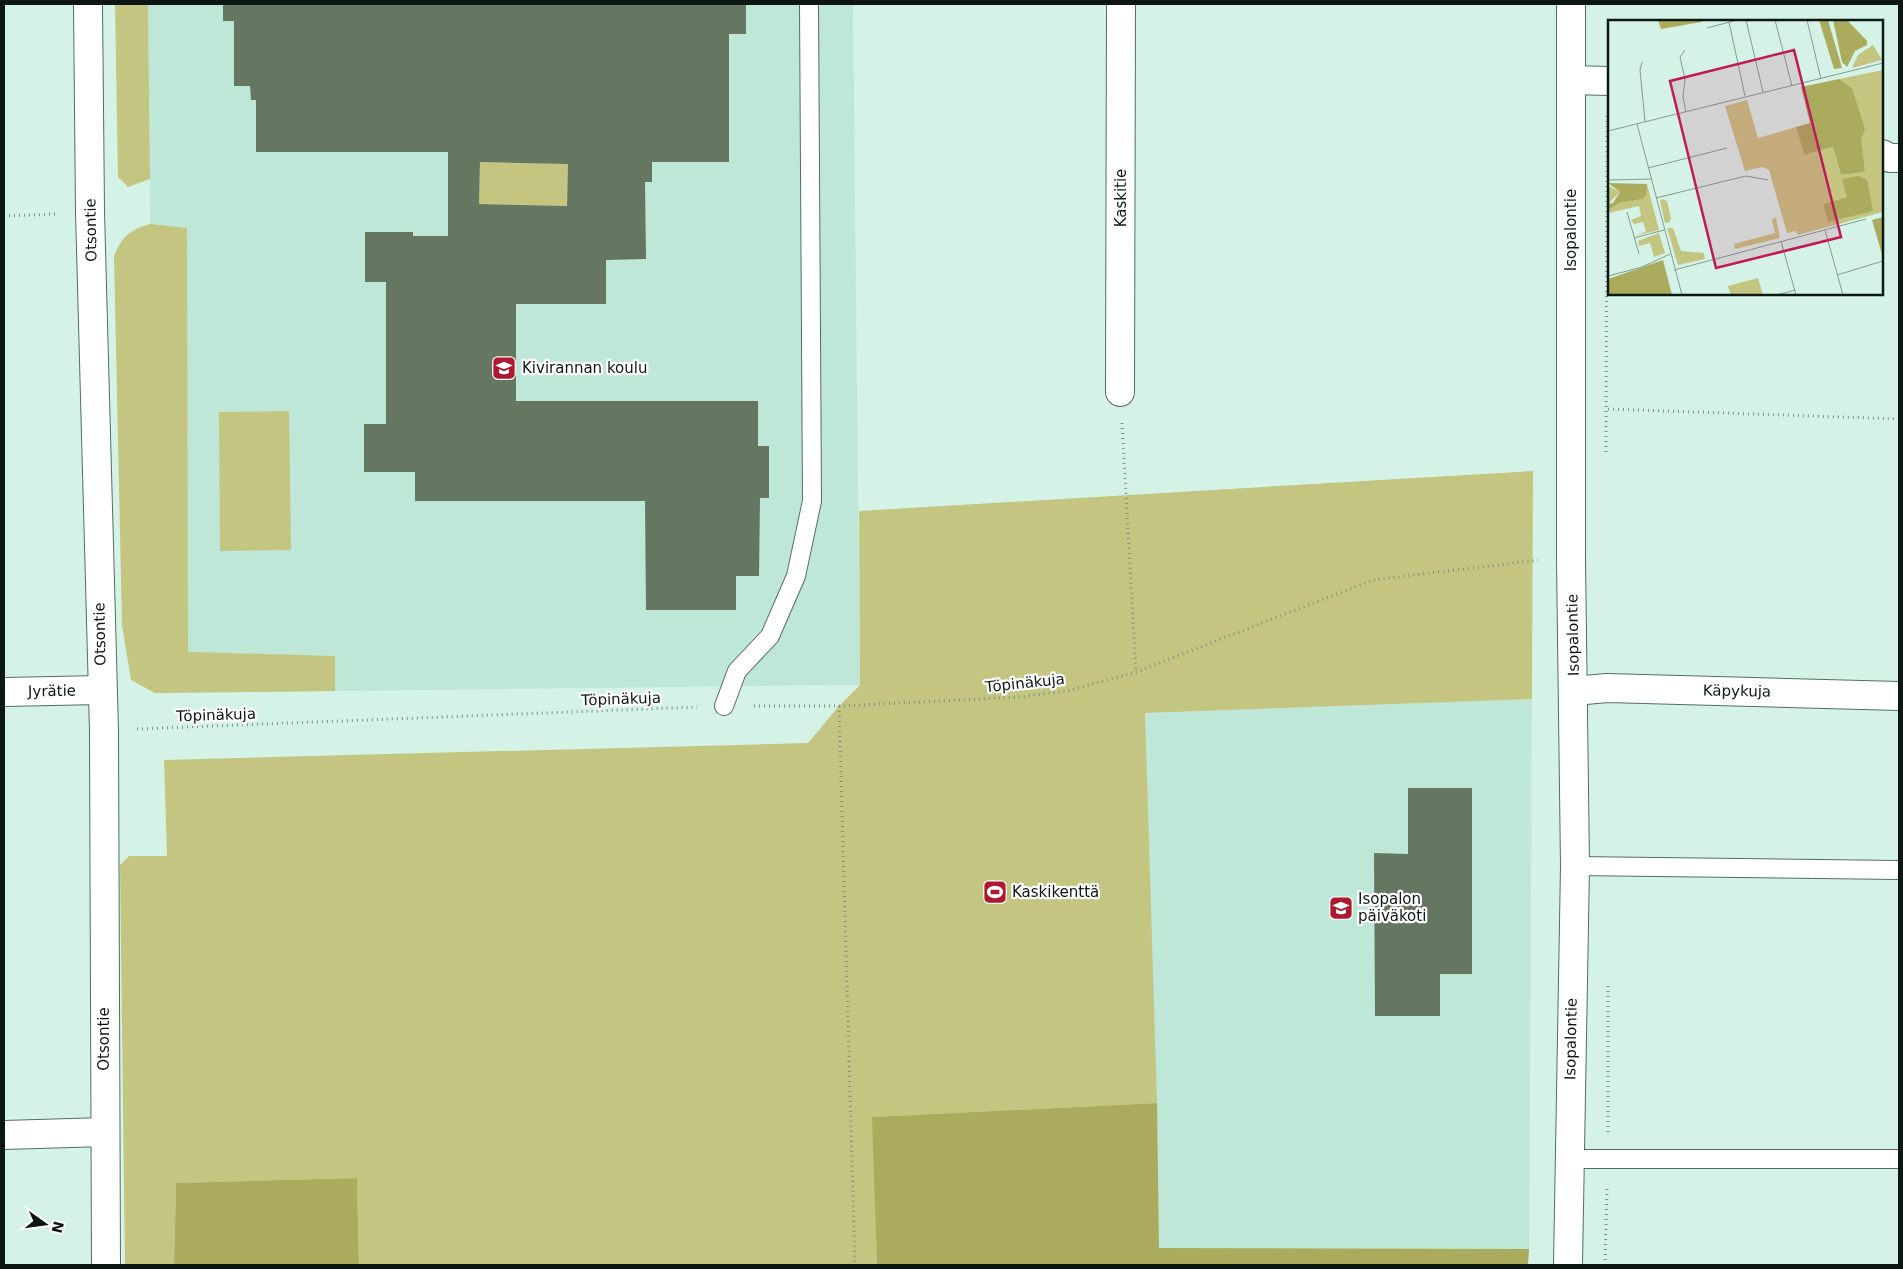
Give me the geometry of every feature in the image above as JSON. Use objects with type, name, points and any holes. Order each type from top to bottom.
[{"type":"street","name":"Otsontie","points":[[88,4],[90,212],[101,690],[104,731],[106,1265]]},
{"type":"street","name":"Kaskitie","points":[[1120,392],[1121,4]]},
{"type":"street","name":"Isopalontie","points":[[1568,1265],[1575,866],[1571,559],[1571,4]]},
{"type":"street","points":[[1571,80],[1608,81]]},
{"type":"street","points":[[1883,154],[1890,158],[1899,158]]},
{"type":"street","name":"Käpykuja","points":[[1574,691],[1606,688],[1899,696]]},
{"type":"street","name":"Jyrätie","points":[[4,692],[101,690]]},
{"type":"street","points":[[4,1135],[105,1132]]},
{"type":"lane","points":[[724,706],[737,671],[770,636],[796,576],[812,501],[810,4]]},
{"type":"lane","points":[[1575,866],[1899,870]]},
{"type":"lane","points":[[1569,1159],[1899,1159]]},
{"type":"path","points":[[4,216],[90,212]]},
{"type":"path","points":[[1120,392],[1136,672]]},
{"type":"path","points":[[1571,408],[1899,419]]},
{"type":"path","name":"Töpinäkuja","points":[[104,731],[724,706],[839,706],[1020,697],[1067,691],[1136,672],[1374,580],[1542,559],[1571,559]]},
{"type":"path","points":[[839,706],[854,1265]]},
{"type":"shaded area","name":"Kivirannan koulu","points":[[148,4],[853,4],[860,685],[155,693]]},
{"type":"shaded area","name":"Isopalon päiväkoti","points":[[1532,699],[1529,1249],[1159,1248],[1145,713]]},
{"type":"shaded area","points":[[1157,1103],[1159,1248],[1529,1249],[1528,1265],[877,1265],[872,1117]]},
{"type":"shaded area","points":[[357,1178],[359,1265],[174,1265],[176,1183]]},
{"type":"green space","points":[[115,4],[148,4],[150,179],[128,187],[118,177]]},
{"type":"green space","points":[[480,162],[568,164],[567,206],[479,204]]},
{"type":"green space","points":[[150,224],[187,228],[188,652],[335,656],[335,691],[155,693],[131,680],[122,625],[114,256],[127,235]]},
{"type":"green space","points":[[289,411],[291,550],[220,551],[219,412]]},
{"type":"green space","points":[[1533,471],[1532,699],[1145,713],[1157,1103],[873,1117],[877,1265],[359,1265],[357,1178],[176,1183],[174,1265],[125,1265],[120,865],[129,856],[167,856],[164,760],[808,743],[839,706],[860,685],[859,511]]},
{"type":"building","points":[[223,4],[746,4],[746,34],[729,34],[729,162],[652,162],[652,182],[645,182],[646,259],[606,260],[606,304],[516,304],[516,401],[758,401],[758,446],[769,446],[769,498],[760,498],[759,576],[736,576],[736,610],[646,610],[645,501],[415,501],[415,472],[364,472],[364,424],[386,424],[386,282],[365,282],[365,232],[413,232],[413,236],[448,236],[448,152],[256,152],[256,100],[251,100],[250,86],[234,86],[234,21],[223,21]],"holes":[[[480,162],[568,164],[567,206],[479,204]]]},
{"type":"building","points":[[1408,788],[1472,788],[1472,974],[1440,974],[1440,1016],[1375,1016],[1374,853],[1408,854]]},
{"type":"place","name":"Kivirannan koulu","points":[[504,368]]},
{"type":"place","name":"Kaskikenttä","points":[[995,892]]},
{"type":"place","name":"Isopalon päiväkoti","points":[[1341,908]]}]
